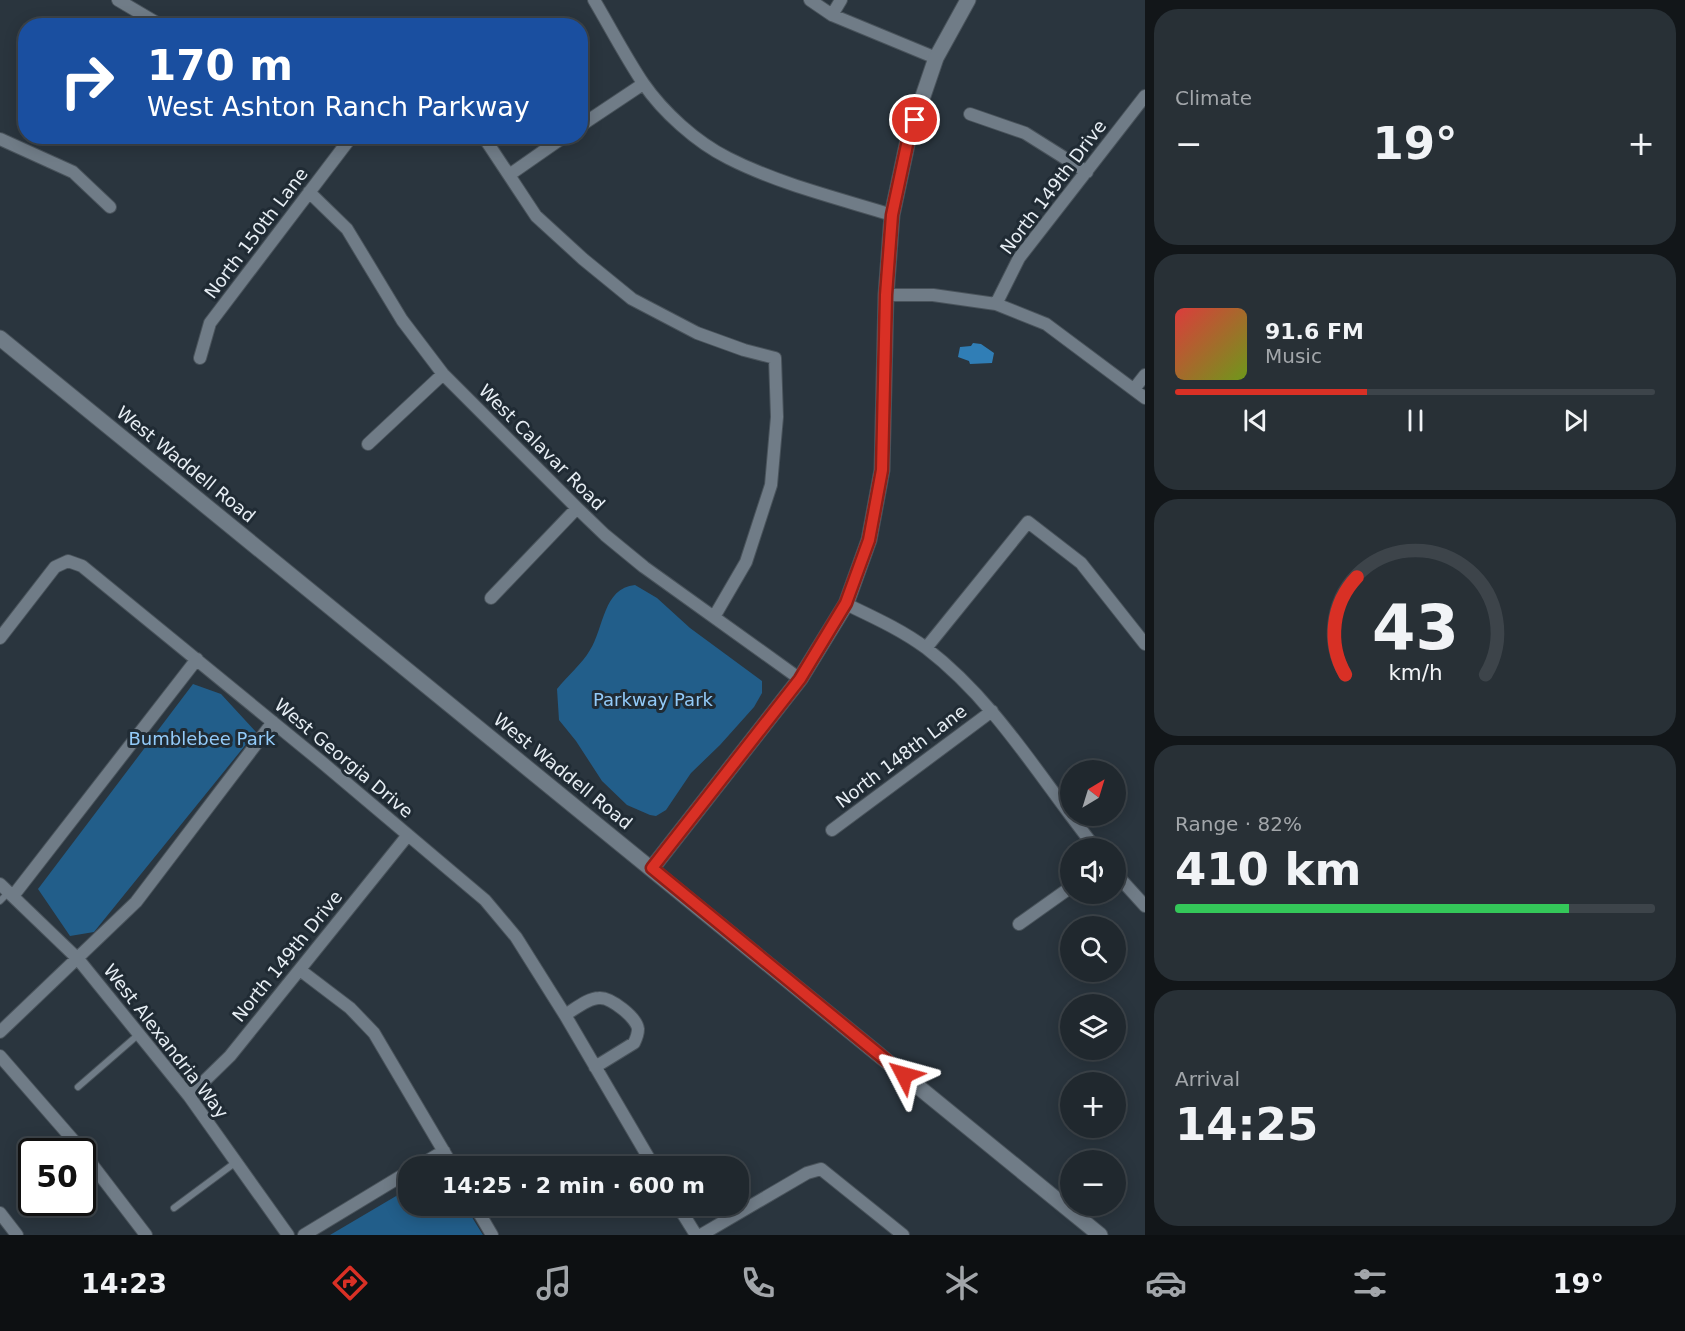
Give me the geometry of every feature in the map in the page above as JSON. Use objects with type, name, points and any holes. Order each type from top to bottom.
[{"type":"main road","points":[[652,868],[800,679],[846,603],[869,540],[882,470],[886,295],[892,215],[908,140],[936,58],[968,0]]},
{"type":"main road","name":"West Waddell Road","points":[[0,338],[1100,1235]]},
{"type":"street","points":[[118,0],[148,18]]},
{"type":"street","points":[[594,0],[644,84],[669,113],[696,138],[726,157],[758,171],[892,215]]},
{"type":"street","points":[[810,0],[832,15],[936,58]]},
{"type":"street","points":[[832,15],[841,0]]},
{"type":"street","points":[[588,121],[644,84]]},
{"type":"street","name":"North 149th Drive","points":[[996,304],[1019,258],[1145,96]]},
{"type":"street","points":[[970,114],[1025,133],[1087,172]]},
{"type":"street","points":[[0,139],[73,172],[110,207]]},
{"type":"street","name":"North 150th Lane","points":[[200,358],[210,323],[346,144]]},
{"type":"street","points":[[488,144],[536,216],[632,299],[697,333],[744,350],[775,358],[777,417],[771,484],[746,562],[714,617]]},
{"type":"street","points":[[509,174],[553,144]]},
{"type":"street","name":"West Calavar Road","points":[[309,192],[348,229],[402,320],[443,374],[577,508],[644,567],[800,679]]},
{"type":"street","points":[[886,295],[933,295],[996,304],[1046,324],[1145,398]]},
{"type":"street","points":[[368,444],[443,374]]},
{"type":"street","points":[[1134,389],[1145,375]]},
{"type":"street","points":[[491,598],[577,508]]},
{"type":"street","points":[[926,648],[1028,522],[1081,563],[1145,644]]},
{"type":"street","name":"West Georgia Drive","points":[[0,638],[55,567],[68,561],[82,566],[485,900],[516,937],[565,1015],[648,1156]]},
{"type":"street","points":[[846,603],[900,631],[926,648],[977,694],[1060,801]]},
{"type":"street","points":[[5,893],[197,659]]},
{"type":"street","name":"North 148th Lane","points":[[832,830],[992,711]]},
{"type":"street","points":[[0,1032],[136,902],[273,722]]},
{"type":"street","points":[[1079,826],[1088,838]]},
{"type":"street","name":"North 149th Drive","points":[[189,1095],[231,1056],[408,835]]},
{"type":"street","points":[[1126,885],[1145,906]]},
{"type":"street","name":"West Alexandria Way","points":[[5,893],[78,959],[189,1095],[288,1235]]},
{"type":"street","points":[[1019,924],[1060,894]]},
{"type":"street","points":[[300,970],[350,1008],[374,1033],[447,1156]]},
{"type":"street","points":[[565,1015],[599,998],[614,1003],[636,1023],[638,1029],[634,1043],[595,1067]]},
{"type":"street","points":[[0,1056],[74,1141],[146,1235]]},
{"type":"street","points":[[436,1156],[444,1151]]},
{"type":"street","points":[[701,1235],[807,1173],[821,1169],[903,1235]]},
{"type":"street","points":[[304,1235],[398,1178]]},
{"type":"street","points":[[0,1213],[17,1235]]},
{"type":"street","points":[[482,1216],[492,1235]]},
{"type":"street","points":[[684,1216],[696,1235]]},
{"type":"lane","points":[[78,1087],[139,1034]]},
{"type":"lane","points":[[174,1208],[236,1162]]},
{"type":"green space","name":"Parkway Park","points":[[635,585],[657,598],[690,628],[762,681],[762,693],[754,707],[691,773],[666,810],[656,816],[627,805],[602,781],[559,720],[557,689],[590,650],[610,601],[616,593]]},
{"type":"green space","name":"Bumblebee Park","points":[[193,684],[221,694],[256,732],[94,932],[70,936],[38,889]]},
{"type":"green space","points":[[398,1195],[398,1216],[471,1216],[483,1235],[330,1235]]},
{"type":"shaded area","points":[[973,343],[981,344],[994,353],[992,363],[970,364],[969,361],[958,357],[960,347],[971,346]]},
{"type":"route","points":[[904,1075],[652,868],[800,679],[846,603],[869,540],[882,470],[886,295],[892,215],[908,140],[915,120]]}]
